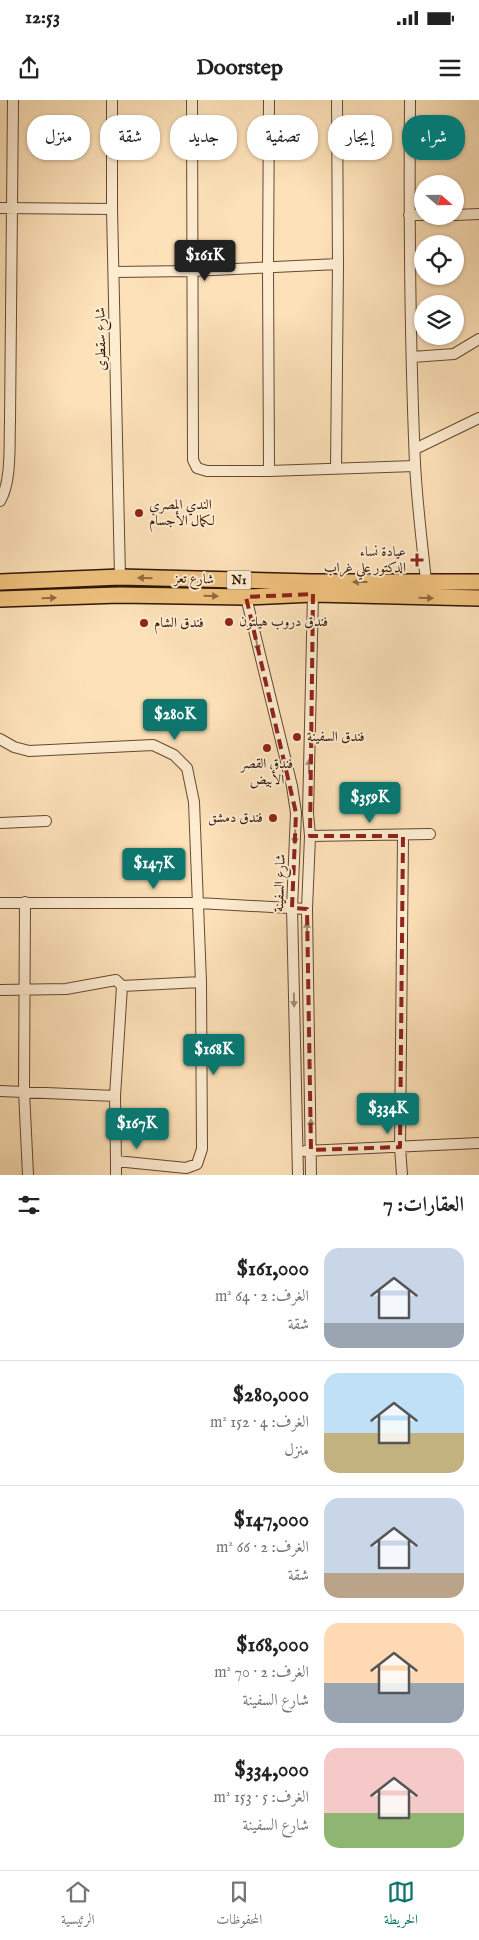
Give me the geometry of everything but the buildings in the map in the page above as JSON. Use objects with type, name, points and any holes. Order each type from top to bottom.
[{"type":"highway","name":"شارع تعز","points":[[0,582],[120,577],[312,582],[479,582]]},
{"type":"highway","points":[[119,595],[120,577]]},
{"type":"highway","name":"شارع تعز","points":[[0,599],[119,595],[246,597],[313,594],[479,598]]},
{"type":"street","points":[[0,500],[3,496],[8,474],[12,303],[5,208],[13,100]]},
{"type":"street","name":"شارع سقطرى","points":[[112,100],[112,209],[120,577]]},
{"type":"street","points":[[192,100],[193,460],[197,468],[207,471],[270,471],[415,466]]},
{"type":"street","points":[[269,100],[270,471]]},
{"type":"street","points":[[336,468],[337,100]]},
{"type":"street","points":[[410,100],[409,215],[415,466],[426,581]]},
{"type":"street","points":[[5,208],[112,209]]},
{"type":"street","points":[[464,214],[479,214]]},
{"type":"street","points":[[409,215],[414,215]]},
{"type":"street","points":[[114,272],[192,271],[338,264]]},
{"type":"street","points":[[0,302],[12,303]]},
{"type":"street","points":[[412,357],[454,354],[479,339]]},
{"type":"street","points":[[415,449],[479,418]]},
{"type":"street","name":"شارع السفينة","points":[[311,1175],[307,909],[310,836],[308,813],[313,594]]},
{"type":"street","name":"شارع السفينة","points":[[246,597],[292,786],[296,813],[292,908],[298,1175]]},
{"type":"street","points":[[0,740],[14,747],[29,751],[153,745],[174,755],[188,768],[194,802],[201,982],[202,1149],[197,1164],[186,1168],[116,1161]]},
{"type":"street","points":[[296,813],[308,813]]},
{"type":"street","points":[[0,823],[46,821]]},
{"type":"street","points":[[310,836],[403,836],[430,834]]},
{"type":"street","points":[[402,1175],[400,1147],[403,836]]},
{"type":"street","points":[[0,902],[198,903],[307,909]]},
{"type":"street","points":[[24,902],[24,1091],[28,1175]]},
{"type":"street","points":[[0,990],[66,989],[116,980],[122,986],[201,982]]},
{"type":"street","points":[[116,1175],[115,1096],[122,986]]},
{"type":"street","points":[[0,1091],[115,1096]]},
{"type":"street","points":[[298,1151],[479,1143]]},
{"type":"highlighted area","points":[[313,594],[310,836],[403,836],[400,1147],[311,1150],[307,909],[292,908],[296,813],[246,597]]},
{"type":"place","name":"الندي المصري لكمال الأجسام","points":[[139,513]]},
{"type":"place","name":"عيادة نساء الدكتور علي غراب","points":[[417,560]]},
{"type":"place","name":"فندق دروب هيلتون","points":[[229,622]]},
{"type":"place","name":"فندق الشام","points":[[144,623]]},
{"type":"place","name":"فندق السفينة","points":[[297,737]]},
{"type":"place","name":"فندق القصر الأبيض","points":[[267,748]]},
{"type":"place","name":"فندق دمشق","points":[[273,818]]}]
